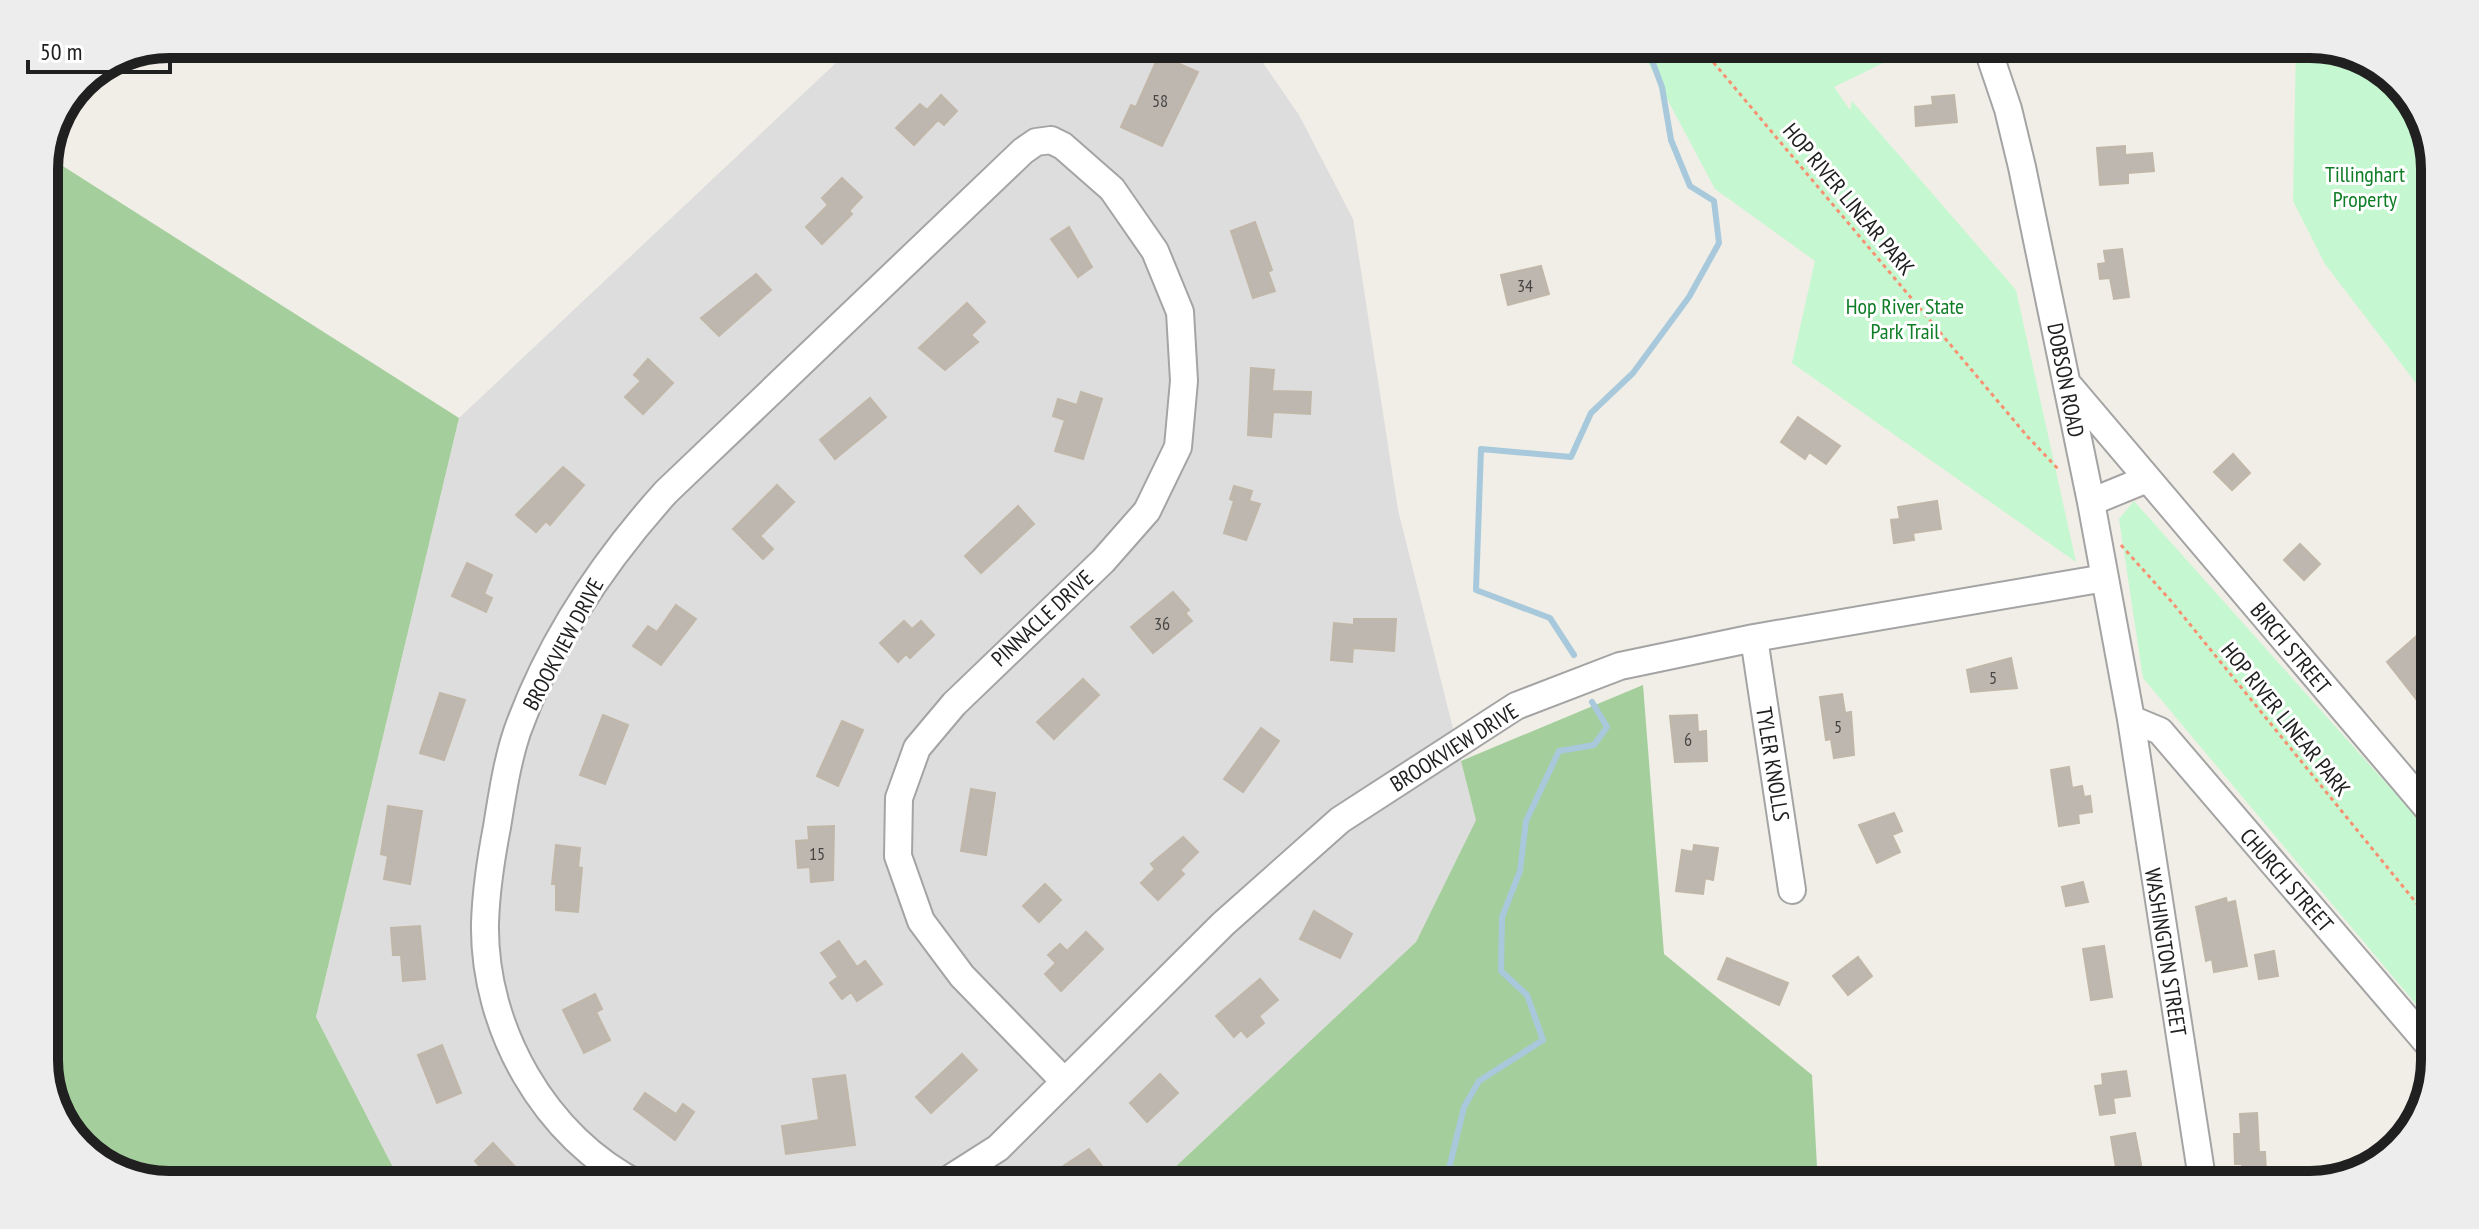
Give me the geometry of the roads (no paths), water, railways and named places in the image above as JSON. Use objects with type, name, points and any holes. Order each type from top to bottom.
[{"type":"street","name":"DOBSON ROAD","points":[[1991,58],[2012,123],[2068,384],[2131,719]]},
{"type":"street","name":"PINNACLE DRIVE","points":[[1051,140],[1063,146],[1112,189],[1155,251],[1180,312],[1184,381],[1178,447],[1147,511],[1103,561],[954,704],[917,748],[899,798],[898,856],[921,921],[962,976],[1064,1081]]},
{"type":"street","name":"BROOKVIEW DRIVE","points":[[620,1171],[577,1140],[543,1105],[509,1043],[493,986],[485,925],[490,868],[517,733],[581,601],[621,542],[666,492],[1023,151],[1036,142],[1051,140]]},
{"type":"street","name":"BIRCH STREET","points":[[2068,384],[2421,801]]},
{"type":"street","points":[[2091,502],[2147,479]]},
{"type":"street","name":"BROOKVIEW DRIVE","points":[[962,1171],[998,1148],[1223,924],[1340,820],[1516,706],[1620,666],[1754,638],[2105,578]]},
{"type":"street","name":"TYLER KNOLLS","points":[[1754,638],[1792,890]]},
{"type":"street","name":"CHURCH STREET","points":[[2131,719],[2160,731],[2421,1036]]},
{"type":"street","name":"WASHINGTON STREET","points":[[2131,719],[2201,1171]]},
{"type":"waterway","points":[[1574,655],[1550,618],[1476,590],[1481,449],[1571,457],[1591,413],[1633,373],[1689,297],[1719,243],[1714,201],[1690,186],[1671,140],[1662,87],[1651,58]]},
{"type":"waterway","points":[[1448,1171],[1464,1107],[1479,1081],[1543,1040],[1527,995],[1501,971],[1502,917],[1520,871],[1526,821],[1559,751],[1594,745],[1607,727],[1592,702]]},
{"type":"park label","name":"Tillinghart Property","points":[[2365,186]]},
{"type":"park label","name":"Hop River State Park Trail","points":[[1905,318]]}]
